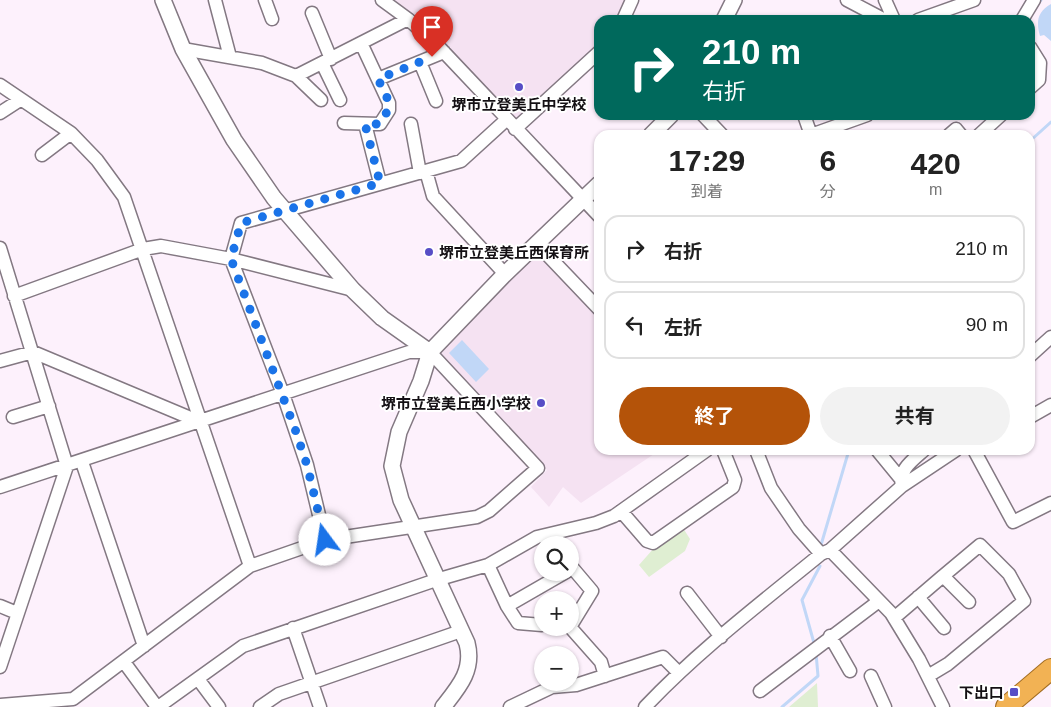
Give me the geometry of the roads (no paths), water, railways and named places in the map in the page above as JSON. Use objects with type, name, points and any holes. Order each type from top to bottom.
[{"type":"highway","points":[[1006,707],[1051,670]]},
{"type":"street","points":[[0,705],[73,699],[250,566],[325,540],[477,517],[490,511],[538,468],[430,352],[382,318],[353,290],[285,211],[234,140],[183,49],[162,0]]},
{"type":"street","points":[[215,0],[230,58]]},
{"type":"street","points":[[266,0],[272,19]]},
{"type":"street","points":[[382,0],[408,19],[444,52],[510,125],[594,211]]},
{"type":"street","points":[[624,15],[632,0]]},
{"type":"street","points":[[726,15],[734,0]]},
{"type":"street","points":[[847,0],[876,15]]},
{"type":"street","points":[[886,0],[892,15]]},
{"type":"street","points":[[932,15],[974,0]]},
{"type":"street","points":[[1025,15],[1034,0]]},
{"type":"street","points":[[312,13],[340,100]]},
{"type":"street","points":[[296,76],[408,19]]},
{"type":"street","points":[[344,123],[380,124],[389,110],[390,102],[361,43]]},
{"type":"street","points":[[183,49],[262,64],[296,76],[321,100]]},
{"type":"street","points":[[378,79],[444,52]]},
{"type":"street","points":[[325,540],[307,465],[283,394],[231,259],[241,223],[461,161],[510,125],[594,56]]},
{"type":"street","points":[[1035,56],[1040,64],[1039,80],[1035,84]]},
{"type":"street","points":[[420,62],[436,101]]},
{"type":"street","points":[[0,85],[20,100],[44,112],[71,133],[97,160],[124,197],[250,566]]},
{"type":"street","points":[[0,113],[20,100]]},
{"type":"street","points":[[656,130],[666,120]]},
{"type":"street","points":[[708,120],[717,130]]},
{"type":"street","points":[[825,130],[853,120]]},
{"type":"street","points":[[984,130],[996,120]]},
{"type":"street","points":[[365,124],[380,183]]},
{"type":"street","points":[[411,124],[423,172],[433,196],[504,274]]},
{"type":"street","points":[[42,155],[71,133]]},
{"type":"street","points":[[443,707],[462,683],[468,668],[470,655],[461,631],[401,500],[392,466],[399,432],[421,381],[430,352],[504,274],[594,189]]},
{"type":"street","points":[[537,244],[594,304]]},
{"type":"street","points":[[14,296],[143,249],[161,246],[231,259],[353,290]]},
{"type":"street","points":[[0,248],[67,466],[0,667]]},
{"type":"street","points":[[1035,351],[1051,337]]},
{"type":"street","points":[[0,361],[33,352],[200,422]]},
{"type":"street","points":[[0,487],[82,462],[409,352],[430,352]]},
{"type":"street","points":[[1035,414],[1051,404]]},
{"type":"street","points":[[13,417],[49,406]]},
{"type":"street","points":[[559,536],[596,523],[621,511],[700,455]]},
{"type":"street","points":[[621,511],[647,541],[652,543],[733,487],[735,480],[725,455]]},
{"type":"street","points":[[758,455],[771,488],[799,529],[879,601],[894,618],[928,676],[943,707]]},
{"type":"street","points":[[881,455],[901,482]]},
{"type":"street","points":[[901,482],[905,469],[919,455]]},
{"type":"street","points":[[645,707],[679,673],[825,552],[901,482],[947,455]]},
{"type":"street","points":[[977,455],[1013,522],[1051,503]]},
{"type":"street","points":[[82,462],[144,646]]},
{"type":"street","points":[[124,662],[158,707],[243,646],[436,580],[488,565],[534,539]]},
{"type":"street","points":[[894,618],[980,545],[1009,574],[1024,601],[960,654],[928,676]]},
{"type":"street","points":[[488,565],[507,606],[518,624],[534,625]]},
{"type":"street","points":[[943,576],[969,602]]},
{"type":"street","points":[[579,578],[592,591],[579,612]]},
{"type":"street","points":[[507,606],[550,581]]},
{"type":"street","points":[[687,594],[721,637]]},
{"type":"street","points":[[918,597],[944,628]]},
{"type":"street","points":[[760,690],[879,601]]},
{"type":"street","points":[[0,606],[17,613]]},
{"type":"street","points":[[293,628],[320,707]]},
{"type":"street","points":[[260,707],[278,694],[461,631]]},
{"type":"street","points":[[578,636],[601,662],[605,676]]},
{"type":"street","points":[[830,636],[850,671]]},
{"type":"street","points":[[510,707],[528,703],[552,687],[576,686],[663,657],[679,673]]},
{"type":"street","points":[[871,676],[885,707]]},
{"type":"street","points":[[198,679],[219,707]]},
{"type":"water","points":[[1051,4],[1051,41],[1044,35],[1040,36],[1038,22],[1040,14]]},
{"type":"water","points":[[462,340],[489,369],[476,382],[449,353]]},
{"type":"waterway","points":[[1035,136],[1051,122]]},
{"type":"waterway","points":[[821,545],[848,455]]},
{"type":"waterway","points":[[814,643],[802,600],[820,566]]},
{"type":"waterway","points":[[782,707],[818,676],[816,653]]},
{"type":"place","name":"堺市立登美丘中学校","points":[[519,87]]},
{"type":"place","name":"堺市立登美丘西保育所","points":[[429,252]]},
{"type":"place","name":"堺市立登美丘西小学校","points":[[541,403]]},
{"type":"place","name":"下出口","points":[[1014,692]]}]
